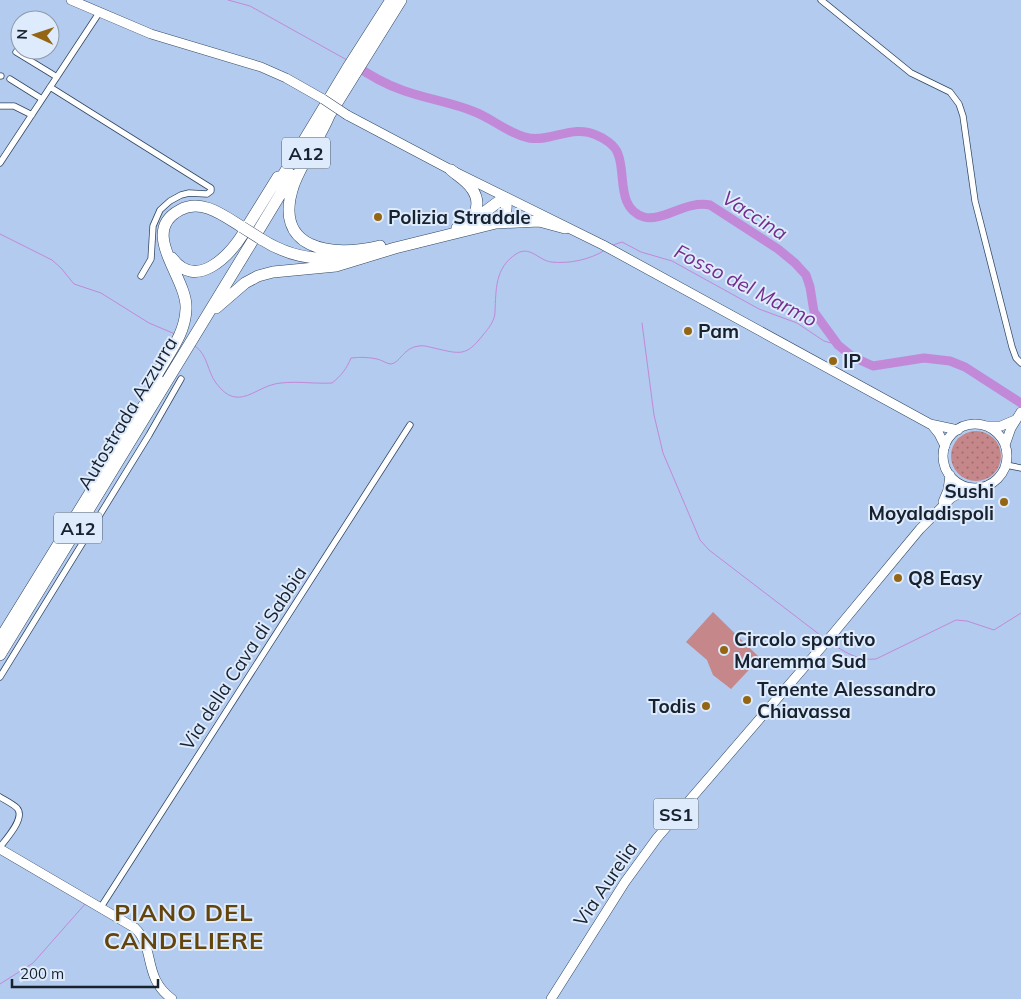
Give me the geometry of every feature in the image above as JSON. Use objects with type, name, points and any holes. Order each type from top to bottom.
[{"type":"highway","name":"Autostrada Azzurra","points":[[187,341],[291,156],[351,71],[391,0]]},
{"type":"highway","name":"Autostrada Azzurra","points":[[359,58],[401,0]]},
{"type":"highway","name":"Autostrada Azzurra","points":[[249,233],[329,116],[351,71]]},
{"type":"highway","points":[[329,116],[294,185],[290,204],[291,225],[302,240],[318,248],[340,250],[373,248]]},
{"type":"highway","points":[[450,170],[469,186],[476,200],[474,214],[464,225]]},
{"type":"highway","points":[[249,233],[224,258],[203,270],[192,270],[180,266],[172,259],[166,248],[167,228],[175,216],[185,210],[197,208],[206,210],[288,252],[312,258],[336,258],[464,225],[477,219],[505,198],[506,214],[496,223]]},
{"type":"highway","points":[[187,341],[186,299],[180,280],[164,247],[163,236],[168,221],[181,209],[189,206],[200,206],[213,210],[283,253],[304,259],[329,260],[365,257]]},
{"type":"highway","points":[[152,399],[164,392],[187,341],[223,301],[255,278],[279,271],[328,268],[496,223],[539,221],[565,228]]},
{"type":"highway","name":"Autostrada Azzurra","points":[[0,639],[152,399]]},
{"type":"highway","name":"Autostrada Azzurra","points":[[0,655],[152,399]]},
{"type":"main road","points":[[72,0],[146,32],[262,67],[286,78],[347,115],[505,198],[603,245],[930,424],[958,430]]},
{"type":"main road","points":[[1005,445],[1015,420],[1021,412]]},
{"type":"main road","points":[[945,446],[950,437],[958,430],[967,426],[976,424],[1001,426],[1015,420]]},
{"type":"main road","points":[[930,424],[939,434],[945,446]]},
{"type":"main road","points":[[986,426],[994,431],[1005,445],[1006,465]]},
{"type":"main road","name":"SS1","points":[[945,446],[944,461],[950,475]]},
{"type":"main road","name":"SS1","points":[[970,488],[988,486],[996,481],[1006,465]]},
{"type":"main road","points":[[950,475],[955,481],[970,488]]},
{"type":"main road","name":"Via Aurelia","points":[[551,999],[619,890],[648,849],[929,521],[946,495],[950,475]]},
{"type":"main road","name":"Via Aurelia","points":[[937,511],[956,494],[970,488]]},
{"type":"main road","points":[[0,848],[130,924],[144,939],[154,979],[160,988],[172,999]]},
{"type":"street","points":[[822,0],[911,74],[950,92],[959,104],[963,116],[976,205],[1012,347],[1016,358],[1021,363]]},
{"type":"street","points":[[0,163],[99,13]]},
{"type":"street","points":[[29,60],[56,77]]},
{"type":"street","points":[[10,78],[42,99]]},
{"type":"street","points":[[50,87],[211,188],[211,191],[207,194],[190,193],[178,196],[159,212],[153,228],[151,260],[141,276]]},
{"type":"street","points":[[0,106],[14,106],[32,115]]},
{"type":"street","points":[[0,150],[6,154]]},
{"type":"street","points":[[0,677],[149,435],[181,379]]},
{"type":"street","name":"Via della Cava di Sabbia","points":[[100,907],[410,425]]},
{"type":"street","points":[[1006,465],[1021,468]]},
{"type":"street","points":[[0,797],[17,808],[20,816],[0,848]]},
{"type":"shaded area","points":[[981,431],[994,438],[1000,446],[1000,466],[994,474],[986,480],[971,481],[958,474],[952,466],[951,451],[958,438],[966,432]]},
{"type":"shaded area","name":"Circolo sportivo Maremma Sud","points":[[713,612],[760,658],[731,689],[713,675],[707,660],[686,642]]},
{"type":"waterway","points":[[228,0],[250,6],[347,60]]},
{"type":"waterway","name":"Vaccina","points":[[355,65],[389,85],[475,112],[522,136],[538,139],[579,131],[602,138],[617,151],[626,198],[629,206],[635,213],[651,218],[692,205],[710,205],[778,249],[806,275],[814,312],[838,345],[853,357],[873,366],[924,358],[950,361],[965,367],[1021,403]]},
{"type":"waterway","name":"Fosso del Marmo","points":[[0,234],[52,260],[74,284],[101,293],[149,323],[175,334]]},
{"type":"waterway","name":"Fosso del Marmo","points":[[613,245],[622,242],[641,252],[672,261],[759,309],[797,323],[824,341],[838,345]]},
{"type":"waterway","name":"Fosso del Marmo","points":[[195,346],[205,358],[216,383],[224,392],[232,396],[240,397],[281,383],[332,383],[343,372],[351,358],[374,358],[391,364],[414,347],[425,346],[450,352],[462,352],[472,347],[493,321],[500,272],[516,254],[526,251],[546,261],[564,262],[586,259],[605,250]]},
{"type":"waterway","points":[[642,323],[654,415],[663,453],[700,540],[709,550],[824,638]]},
{"type":"waterway","points":[[830,642],[857,657],[876,659],[956,620],[967,621],[994,630],[1021,613]]},
{"type":"waterway","points":[[0,984],[33,963],[86,903]]},
{"type":"place","name":"Polizia Stradale","points":[[378,217]]},
{"type":"place","name":"Pam","points":[[688,331]]},
{"type":"place","name":"IP","points":[[833,361]]},
{"type":"place","name":"Sushi Moyaladispoli","points":[[1004,502]]},
{"type":"place","name":"Q8 Easy","points":[[898,578]]},
{"type":"place","name":"Circolo sportivo Maremma Sud","points":[[724,650]]},
{"type":"place","name":"Tenente Alessandro Chiavassa","points":[[747,700]]},
{"type":"place","name":"Todis","points":[[706,706]]},
{"type":"district","name":"PIANO DEL CANDELIERE","points":[[184,926]]}]
